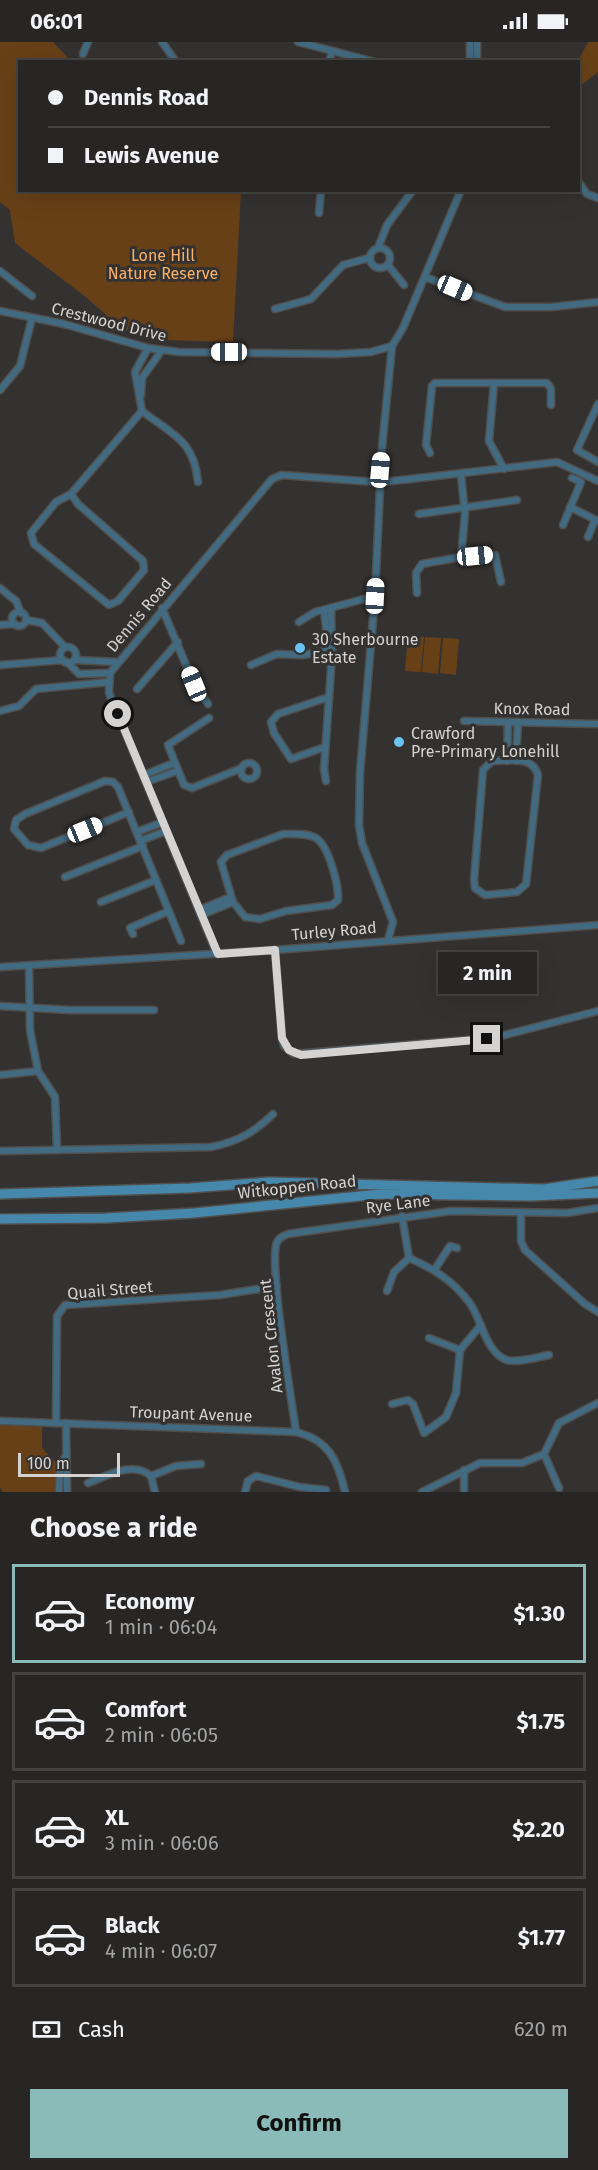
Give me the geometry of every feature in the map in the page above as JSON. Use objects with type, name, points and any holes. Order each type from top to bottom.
[{"type":"main road","name":"Witkoppen Road","points":[[0,1194],[119,1191],[276,1182],[544,1189],[598,1181]]},
{"type":"main road","name":"Witkoppen Road","points":[[0,1219],[106,1218],[194,1213],[380,1194],[532,1196],[598,1193]]},
{"type":"street","points":[[83,54],[88,42]]},
{"type":"street","points":[[162,42],[175,60]]},
{"type":"street","points":[[298,42],[367,60]]},
{"type":"street","points":[[470,42],[470,60]]},
{"type":"street","points":[[477,42],[477,60]]},
{"type":"street","points":[[330,60],[332,51]]},
{"type":"street","points":[[341,60],[343,54]]},
{"type":"street","points":[[580,184],[587,194],[598,198]]},
{"type":"street","points":[[319,213],[321,192]]},
{"type":"street","points":[[369,258],[372,251],[378,248],[387,225],[412,192]]},
{"type":"street","points":[[388,940],[393,922],[362,843],[359,825],[368,664],[375,596],[379,483],[392,346],[403,328],[460,192]]},
{"type":"street","points":[[369,258],[375,267],[382,268],[388,265],[391,258],[388,251],[378,248]]},
{"type":"street","points":[[275,309],[311,299],[343,265],[369,258]]},
{"type":"street","points":[[388,265],[404,285]]},
{"type":"street","points":[[0,271],[32,296]]},
{"type":"street","points":[[425,277],[505,307],[552,307],[598,302]]},
{"type":"street","name":"Crestwood Drive","points":[[0,311],[83,329],[162,350],[336,354],[371,352],[392,346]]},
{"type":"street","points":[[0,390],[20,366],[32,318]]},
{"type":"street","points":[[148,348],[135,372],[142,411],[189,448],[196,462],[198,482]]},
{"type":"street","points":[[140,401],[142,378],[162,350]]},
{"type":"street","points":[[494,382],[489,441],[504,469]]},
{"type":"street","points":[[430,453],[426,445],[433,384],[547,383],[551,389],[551,405]]},
{"type":"street","points":[[598,404],[578,450],[598,462]]},
{"type":"street","points":[[71,494],[78,504],[143,561],[144,570],[113,604],[105,604],[32,540],[31,534],[56,502],[71,494],[142,411]]},
{"type":"street","name":"Dennis Road","points":[[218,954],[109,693],[110,673],[118,662],[272,479],[282,476],[379,483],[557,462],[598,480]]},
{"type":"street","points":[[461,475],[465,508],[461,558]]},
{"type":"street","points":[[563,525],[581,482],[572,478]]},
{"type":"street","points":[[419,514],[518,500]]},
{"type":"street","points":[[570,507],[597,521],[588,537]]},
{"type":"street","points":[[417,593],[416,573],[422,564],[461,558],[495,555],[501,582]]},
{"type":"street","points":[[0,588],[16,601],[26,620],[42,623],[65,647],[75,650],[68,661]]},
{"type":"street","points":[[299,622],[324,610],[375,596]]},
{"type":"street","points":[[162,608],[194,684],[208,704]]},
{"type":"street","points":[[326,781],[324,769],[329,697],[331,608]]},
{"type":"street","points":[[324,610],[330,652]]},
{"type":"street","points":[[15,624],[13,616],[21,613]]},
{"type":"street","points":[[0,625],[20,626],[26,620]]},
{"type":"street","points":[[137,689],[178,642]]},
{"type":"street","points":[[65,647],[61,653],[79,674],[110,673]]},
{"type":"street","points":[[251,665],[276,654],[303,655],[330,652]]},
{"type":"street","points":[[0,665],[68,661],[118,662]]},
{"type":"street","points":[[91,675],[92,662]]},
{"type":"street","points":[[0,711],[19,706],[36,689],[109,682]]},
{"type":"street","points":[[325,747],[291,759],[274,733],[271,722],[278,714],[329,697]]},
{"type":"street","points":[[209,718],[170,742],[168,748],[184,785],[192,788],[242,768]]},
{"type":"street","name":"Knox Road","points":[[464,721],[598,724]]},
{"type":"street","points":[[507,762],[508,722]]},
{"type":"street","points":[[516,761],[518,722]]},
{"type":"street","points":[[490,762],[507,762],[530,762],[538,775],[527,881],[517,892],[485,895],[477,891],[474,883],[483,770],[490,762]]},
{"type":"street","points":[[145,779],[174,763]]},
{"type":"street","points":[[145,779],[177,771]]},
{"type":"street","points":[[129,812],[41,848],[28,845],[14,829],[16,820],[25,814],[109,780],[118,787],[129,812],[142,843],[181,941]]},
{"type":"street","points":[[137,832],[163,822]]},
{"type":"street","points":[[65,877],[166,831]]},
{"type":"street","points":[[283,834],[309,836],[321,843],[335,876],[338,892],[335,903],[252,919],[241,915],[232,900],[220,866],[227,855],[283,834]]},
{"type":"street","points":[[101,902],[156,880]]},
{"type":"street","points":[[200,912],[232,900]]},
{"type":"street","points":[[133,934],[130,927],[169,911]]},
{"type":"street","name":"Turley Road","points":[[0,967],[275,950],[598,924]]},
{"type":"street","points":[[275,950],[282,1038],[284,1046],[294,1054],[493,1038],[598,1011]]},
{"type":"street","points":[[29,967],[31,1041],[38,1071],[54,1092],[57,1150]]},
{"type":"street","points":[[0,1006],[154,1010]]},
{"type":"street","points":[[0,1075],[38,1071]]},
{"type":"street","points":[[0,1151],[211,1147],[226,1144],[250,1134],[273,1114]]},
{"type":"street","name":"Rye Lane","points":[[280,1238],[288,1234],[402,1216],[451,1211],[567,1213],[598,1208]]},
{"type":"street","points":[[521,1213],[521,1241],[525,1250],[585,1304],[597,1309]]},
{"type":"street","points":[[402,1216],[410,1258]]},
{"type":"street","name":"Avalon Crescent","points":[[280,1238],[276,1246],[277,1286],[296,1432]]},
{"type":"street","points":[[435,1269],[451,1245],[457,1248]]},
{"type":"street","points":[[410,1258],[435,1269],[469,1302],[493,1348],[506,1360],[549,1355]]},
{"type":"street","points":[[387,1291],[394,1272],[410,1258]]},
{"type":"street","name":"Quail Street","points":[[56,1423],[57,1316],[65,1305],[220,1295],[277,1286]]},
{"type":"street","points":[[392,1404],[408,1400],[413,1404],[424,1433],[446,1417],[456,1393],[460,1350],[481,1325]]},
{"type":"street","points":[[429,1338],[460,1350]]},
{"type":"street","points":[[422,1492],[480,1463],[522,1463],[544,1454],[559,1423],[598,1403]]},
{"type":"street","name":"Troupant Avenue","points":[[0,1421],[296,1432],[314,1438],[327,1447],[337,1461],[345,1492]]},
{"type":"street","points":[[66,1423],[67,1492]]},
{"type":"street","points":[[544,1454],[559,1488]]},
{"type":"street","points":[[59,1492],[59,1471],[66,1455]]},
{"type":"street","points":[[151,1476],[176,1466],[201,1464]]},
{"type":"street","points":[[88,1483],[130,1469],[143,1471],[151,1476],[154,1492]]},
{"type":"street","points":[[464,1470],[464,1492]]},
{"type":"street","points":[[245,1492],[248,1480],[256,1476],[300,1488],[326,1490]]},
{"type":"green space","name":"Lone Hill Nature Reserve","points":[[0,42],[53,42],[70,60],[18,60],[18,192],[241,192],[233,342],[164,340],[122,329],[87,298],[15,243],[10,210],[0,202]]},
{"type":"green space","points":[[588,42],[598,42],[598,72],[580,86],[579,60]]},
{"type":"green space","points":[[408,636],[424,637],[421,672],[405,671]]},
{"type":"green space","points":[[425,637],[441,638],[438,674],[422,672]]},
{"type":"green space","points":[[443,638],[459,639],[456,675],[440,673]]},
{"type":"green space","points":[[0,1425],[42,1427],[42,1448],[57,1464],[56,1492],[3,1492],[0,1487]]},
{"type":"place","name":"30 Sherbourne Estate","points":[[300,648]]},
{"type":"place","name":"Crawford Pre-Primary Lonehill","points":[[399,742]]},
{"type":"route","points":[[118,714],[218,954],[275,950],[284,1046],[294,1054],[301,1055],[487,1039]]}]
